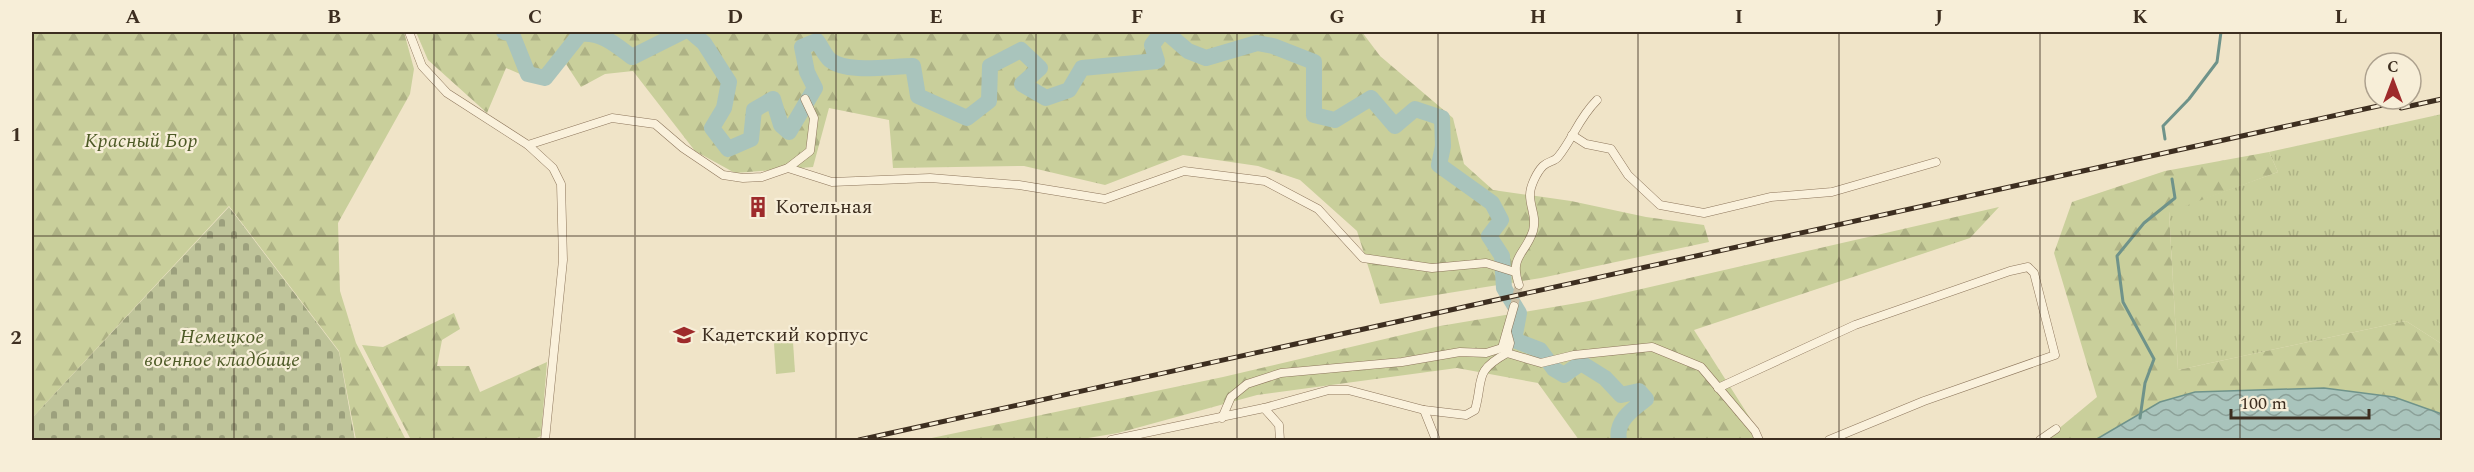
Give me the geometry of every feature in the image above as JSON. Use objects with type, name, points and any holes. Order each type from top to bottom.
[{"type":"street","points":[[409,32],[422,66],[447,93],[528,145],[553,168],[561,184],[563,260],[545,441]]},
{"type":"street","points":[[528,145],[612,118],[655,124],[683,148],[723,175],[743,178],[762,177],[788,168],[810,151],[814,118],[805,99]]},
{"type":"street","points":[[1519,285],[1515,272],[1518,256],[1525,249],[1536,223],[1530,195],[1533,182],[1544,164],[1557,160],[1582,114],[1597,100]]},
{"type":"street","points":[[1572,135],[1586,144],[1611,149],[1628,175],[1660,205],[1704,213],[1771,197],[1832,192],[1936,162]]},
{"type":"street","points":[[788,168],[832,182],[930,178],[1019,185],[1106,198],[1184,171],[1265,181],[1318,209],[1363,258],[1432,268],[1486,263],[1515,272]]},
{"type":"street","points":[[1718,388],[1866,321],[2010,271],[2028,267],[2034,273],[2055,355],[1924,401],[1829,441]]},
{"type":"street","points":[[1222,418],[1231,397],[1247,384],[1281,373],[1402,362],[1460,351],[1486,353],[1502,348],[1514,306]]},
{"type":"street","points":[[1111,441],[1222,418],[1329,390],[1348,390],[1424,410],[1467,415],[1475,410],[1482,376],[1489,363],[1507,353],[1510,344],[1507,332]]},
{"type":"street","points":[[1507,353],[1541,363],[1574,355],[1652,347],[1701,367],[1755,431],[1759,441]]},
{"type":"street","points":[[1264,408],[1278,425],[1280,441]]},
{"type":"street","points":[[1424,410],[1436,441]]},
{"type":"street","points":[[2040,441],[2056,429]]},
{"type":"green space","name":"Красный Бор","points":[[32,32],[404,32],[414,69],[410,94],[338,223],[340,291],[356,343],[406,440],[356,440],[339,351],[229,206],[32,418]]},
{"type":"green space","points":[[416,32],[1362,32],[1380,56],[1453,118],[1464,164],[1493,190],[1571,201],[1646,217],[1704,225],[1709,242],[1541,278],[1380,304],[1357,231],[1300,180],[1258,166],[1183,155],[1105,185],[1024,166],[893,168],[889,120],[829,108],[813,167],[735,173],[695,151],[633,71],[605,74],[581,87],[566,64],[543,84],[506,68],[487,113],[428,60]]},
{"type":"green space","points":[[2442,114],[2442,344],[2406,321],[2178,370],[2169,211],[2278,172],[2269,152]]},
{"type":"green space","points":[[2269,152],[2278,172],[2169,212],[2178,370],[2406,321],[2442,344],[2442,414],[2394,397],[2324,388],[2195,392],[2160,402],[2095,440],[2045,440],[2097,397],[2054,253],[2072,202],[2165,171]]},
{"type":"green space","name":"Немецкое военное кладбище","points":[[229,207],[339,352],[355,440],[32,440],[32,418]]},
{"type":"green space","points":[[1999,207],[1970,238],[1694,330],[1764,440],[1579,440],[1538,383],[1457,368],[1257,395],[1118,433],[1076,440],[922,440],[1223,377],[1440,326],[1589,301]]},
{"type":"green space","points":[[454,313],[460,329],[442,340],[437,366],[469,366],[480,392],[547,362],[541,436],[532,440],[411,440],[362,345],[383,347]]},
{"type":"green space","points":[[793,342],[795,372],[776,374],[774,343]]},
{"type":"water","points":[[2324,388],[2394,397],[2442,414],[2442,440],[2095,440],[2160,402],[2195,392]]},
{"type":"waterway","points":[[504,32],[512,34],[528,74],[545,78],[580,34],[602,37],[632,57],[682,32]]},
{"type":"waterway","points":[[691,32],[704,43],[729,82],[724,108],[712,128],[728,149],[751,139],[754,110],[773,99],[781,125],[789,132],[815,88],[807,72],[802,47],[817,41],[830,60],[847,67],[913,66],[918,96],[967,118],[989,101],[990,66],[1021,50],[1040,68],[1022,84],[1046,98],[1069,90],[1082,68],[1157,61],[1152,45],[1162,32]]},
{"type":"waterway","points":[[1166,32],[1188,51],[1206,58],[1257,43],[1273,46],[1314,62],[1314,115],[1335,120],[1371,98],[1395,126],[1415,109],[1442,118],[1443,146],[1439,165],[1492,203],[1501,220],[1489,236],[1502,256],[1504,288],[1519,313],[1514,340],[1540,350],[1554,369],[1564,375],[1581,363],[1605,378],[1621,395],[1639,391],[1646,399],[1622,421],[1618,433],[1619,440]]},
{"type":"waterway","points":[[2165,139],[2163,126],[2189,99],[2217,62],[2221,32]]},
{"type":"waterway","points":[[2140,418],[2145,383],[2154,359],[2123,302],[2117,256],[2144,223],[2175,198],[2172,179]]},
{"type":"tunnel","points":[[1514,306],[1519,285]]},
{"type":"railway","points":[[2423,103],[2442,99]]},
{"type":"railway","points":[[859,440],[2363,109]]},
{"type":"place","name":"Котельная","points":[[758,207]]},
{"type":"place","name":"Кадетский корпус","points":[[684,335]]}]
